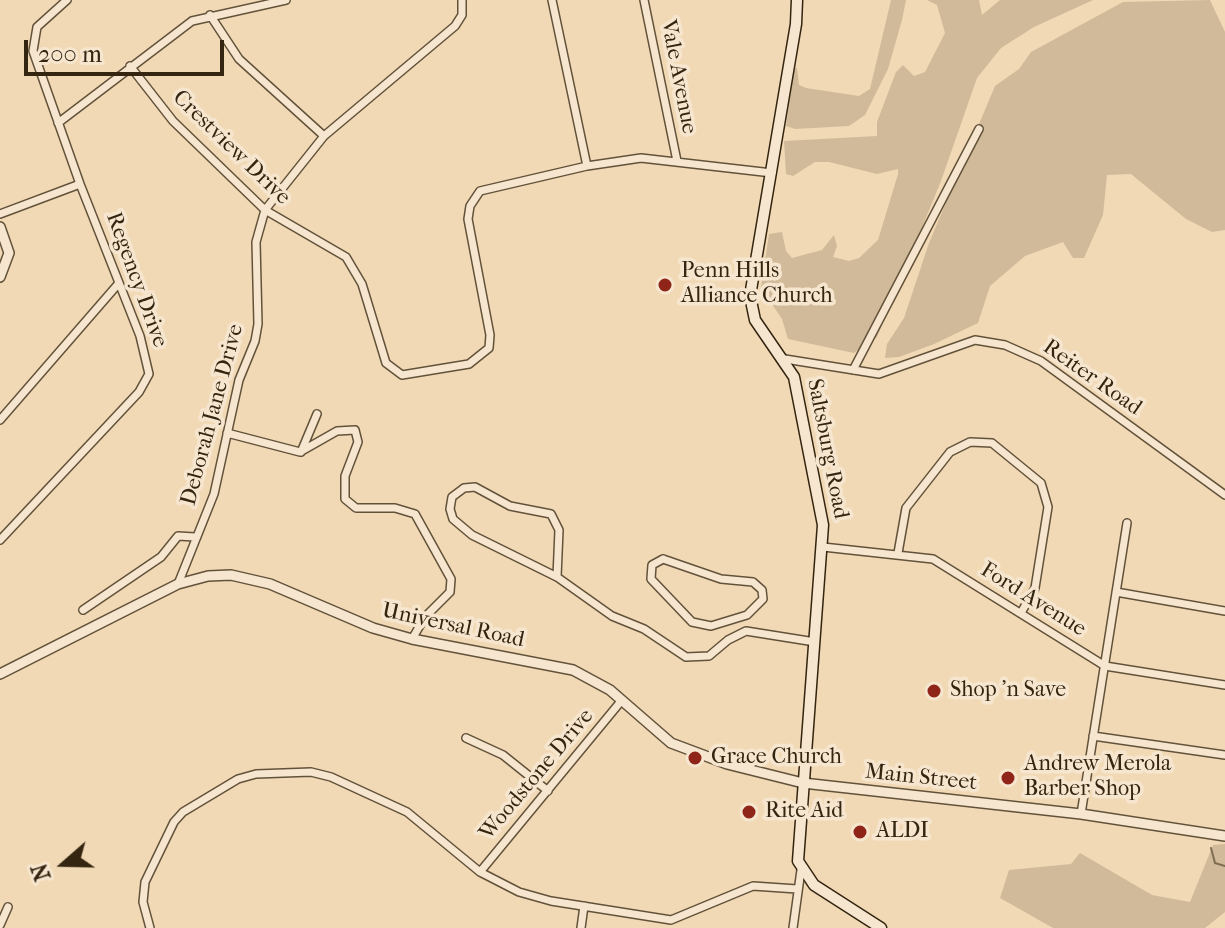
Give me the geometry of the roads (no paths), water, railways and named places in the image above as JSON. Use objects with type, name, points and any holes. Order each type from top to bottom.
[{"type":"main road","name":"Saltsburg Road","points":[[797,0],[796,24],[750,304],[759,329],[785,359],[800,399],[821,510],[823,547],[798,849],[801,870]]},
{"type":"main road","points":[[801,870],[814,885],[881,928]]},
{"type":"street","name":"Regency Drive","points":[[0,540],[139,392],[149,374],[140,336],[80,184],[32,42],[37,27],[67,0]]},
{"type":"street","points":[[58,123],[183,26],[210,15],[286,0]]},
{"type":"street","name":"Deborah Jane Drive","points":[[178,584],[214,494],[239,380],[258,324],[256,242],[265,210],[324,136],[455,26],[462,15],[462,0]]},
{"type":"street","points":[[552,0],[587,166]]},
{"type":"street","name":"Vale Avenue","points":[[644,0],[677,161]]},
{"type":"street","points":[[210,15],[239,59],[324,136]]},
{"type":"street","name":"Crestview Drive","points":[[130,66],[173,121],[265,210],[340,251],[352,264],[390,368],[402,375],[432,372],[477,361],[489,348],[490,335],[468,219],[474,198],[480,191],[587,166],[641,158],[772,173]]},
{"type":"street","points":[[853,370],[979,129]]},
{"type":"street","points":[[0,214],[80,184]]},
{"type":"street","points":[[0,227],[9,253],[0,277]]},
{"type":"street","points":[[0,420],[119,283]]},
{"type":"street","name":"Reiter Road","points":[[785,359],[879,374],[975,340],[1005,345],[1041,361],[1225,495]]},
{"type":"street","points":[[301,452],[317,414]]},
{"type":"street","points":[[227,433],[301,452],[337,431],[355,430],[358,442],[345,476],[345,499],[356,508],[407,511],[420,522],[452,585],[450,592],[425,617],[412,639]]},
{"type":"street","points":[[898,553],[906,508],[950,452],[970,442],[992,443],[1041,483],[1048,507],[1035,588],[1021,613]]},
{"type":"street","points":[[557,577],[559,530],[551,514],[510,506],[475,487],[464,488],[452,497],[450,509],[456,523],[484,543],[557,577],[612,616],[644,629],[692,659],[713,654],[728,640],[750,632],[815,642]]},
{"type":"street","points":[[1081,814],[1127,523]]},
{"type":"street","points":[[83,610],[161,557],[178,536],[195,537]]},
{"type":"street","name":"Ford Avenue","points":[[823,547],[933,559],[1105,666],[1225,685]]},
{"type":"street","points":[[663,559],[707,575],[757,584],[763,599],[747,615],[711,626],[692,622],[653,582],[649,574],[652,565],[663,559]]},
{"type":"street","points":[[543,570],[557,561]]},
{"type":"street","name":"Universal Road","points":[[0,674],[178,584],[208,576],[243,577],[373,628],[412,639],[573,670],[622,700],[664,738],[684,750],[803,783]]},
{"type":"street","points":[[1116,592],[1225,611]]},
{"type":"street","points":[[747,615],[750,632]]},
{"type":"street","name":"Woodstone Drive","points":[[480,872],[622,700]]},
{"type":"street","points":[[1093,736],[1225,755]]},
{"type":"street","points":[[466,738],[503,755],[548,791]]},
{"type":"street","points":[[150,928],[143,902],[145,882],[174,822],[183,812],[238,779],[256,774],[311,772],[331,777],[407,812],[480,872],[519,892],[584,906],[671,920],[753,886],[797,889]]},
{"type":"street","name":"Main Street","points":[[803,783],[1081,814],[1225,836]]},
{"type":"street","points":[[793,928],[801,870]]},
{"type":"street","points":[[581,928],[584,906]]},
{"type":"street","points":[[0,925],[8,907]]},
{"type":"waterway","points":[[1211,848],[1215,863],[1225,866]]},
{"type":"place","name":"Penn Hills Alliance Church","points":[[665,285]]},
{"type":"place","name":"Shop 'n Save","points":[[934,691]]},
{"type":"place","name":"Grace Church","points":[[695,758]]},
{"type":"place","name":"Andrew Merola Barber Shop","points":[[1008,778]]},
{"type":"place","name":"Rite Aid","points":[[749,812]]},
{"type":"place","name":"ALDI","points":[[860,832]]}]
